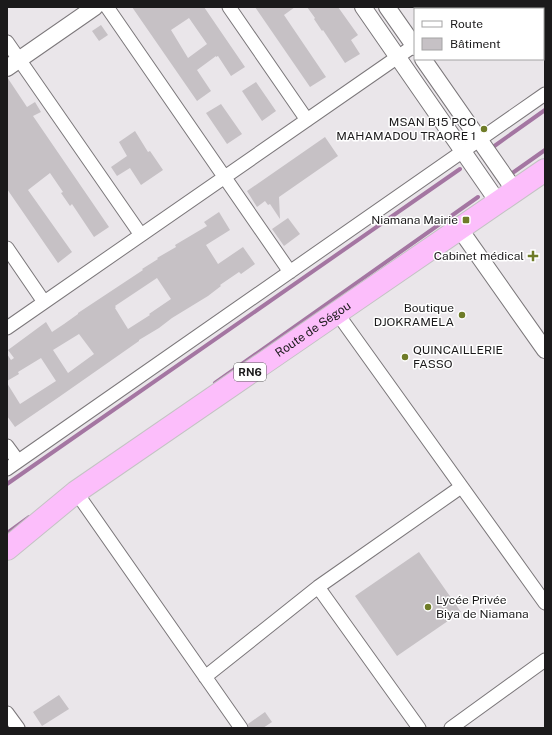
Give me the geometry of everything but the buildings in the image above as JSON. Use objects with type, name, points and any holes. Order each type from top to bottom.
[{"type":"highway","name":"Route de Ségou","points":[[7,549],[76,492],[545,170]]},
{"type":"street","points":[[13,64],[95,7]]},
{"type":"street","points":[[107,7],[290,272]]},
{"type":"street","points":[[229,7],[307,120]]},
{"type":"street","points":[[363,7],[464,152],[507,196]]},
{"type":"street","points":[[387,7],[414,45]]},
{"type":"street","points":[[7,42],[13,64],[141,235]]},
{"type":"street","points":[[7,328],[414,47]]},
{"type":"street","points":[[424,60],[480,140],[507,196]]},
{"type":"street","points":[[7,446],[12,465],[464,152],[545,94]]},
{"type":"street","points":[[459,228],[545,350]]},
{"type":"street","points":[[7,248],[44,302]]},
{"type":"street","points":[[337,313],[545,603]]},
{"type":"street","points":[[205,677],[318,587],[461,487]]},
{"type":"street","points":[[76,492],[241,728]]},
{"type":"street","points":[[318,587],[419,728]]},
{"type":"street","points":[[451,728],[545,660]]},
{"type":"street","points":[[7,713],[18,728]]},
{"type":"waterway","points":[[493,147],[545,110]]},
{"type":"waterway","points":[[511,174],[545,150]]},
{"type":"waterway","points":[[7,484],[460,169]]},
{"type":"waterway","points":[[215,383],[478,197]]},
{"type":"waterway","points":[[7,533],[29,517]]},
{"type":"place","name":"MSAN B15 PCO MAHAMADOU TRAORE 1","points":[[484,129]]},
{"type":"place","name":"Niamana Mairie","points":[[466,220]]},
{"type":"place","name":"Cabinet médical","points":[[533,256]]},
{"type":"place","name":"Boutique DJOKRAMELA","points":[[462,315]]},
{"type":"place","name":"QUINCAILLERIE FASSO","points":[[405,357]]},
{"type":"place","name":"Lycée Privée Biya de Niamana","points":[[428,607]]}]
